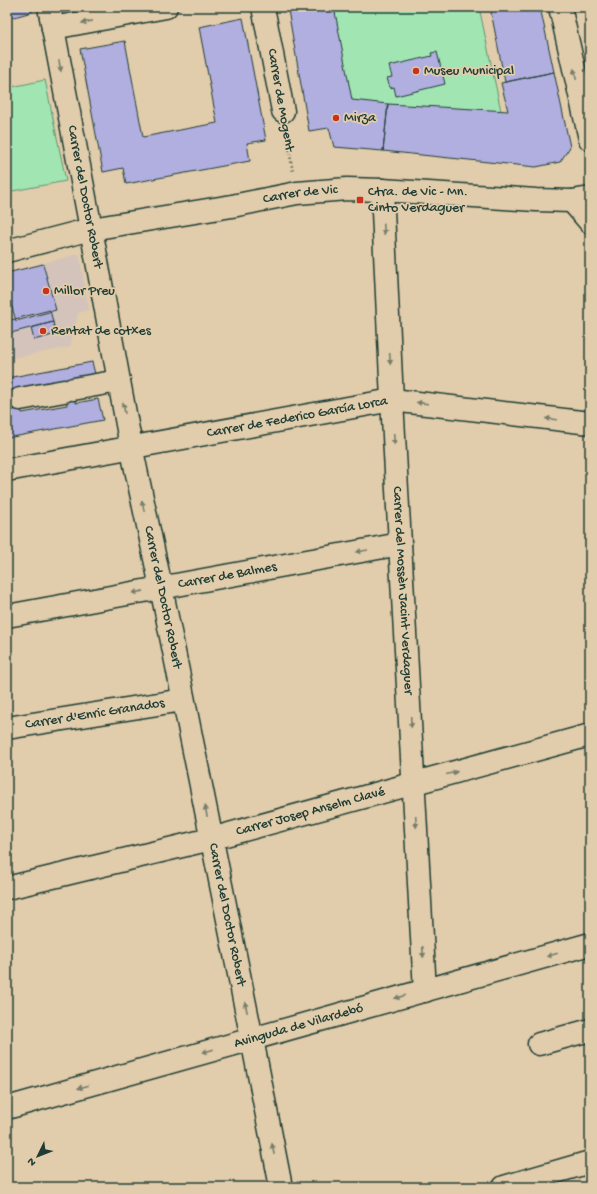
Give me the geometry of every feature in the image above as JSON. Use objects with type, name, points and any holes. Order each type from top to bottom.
[{"type":"street","name":"Carrer del Doctor Robert","points":[[49,7],[131,446],[161,587],[281,1187]]},
{"type":"street","points":[[53,28],[166,7]]},
{"type":"street","name":"Carrer de Mogent","points":[[263,7],[282,111]]},
{"type":"street","points":[[560,7],[590,139]]},
{"type":"street","name":"Carrer de Vic","points":[[7,251],[91,228],[232,206],[297,193],[347,189],[536,200],[581,200],[590,222]]},
{"type":"street","name":"Carrer del Mossèn Jacint Verdaguer","points":[[382,190],[392,400],[425,991]]},
{"type":"street","points":[[12,401],[119,380]]},
{"type":"street","name":"Carrer de Federico García Lorca","points":[[7,470],[131,446],[392,400],[590,423]]},
{"type":"street","name":"Carrer de Balmes","points":[[7,616],[400,544]]},
{"type":"street","name":"Carrer d'Enric Granados","points":[[7,728],[183,700]]},
{"type":"street","name":"Carrer Josep Anselm Clavé","points":[[7,888],[211,839],[590,735]]},
{"type":"street","name":"Avinguda de Vilardebó","points":[[7,1108],[590,944]]},
{"type":"street","points":[[539,1044],[590,1030]]},
{"type":"street","points":[[504,1187],[590,1162]]},
{"type":"path","name":"Carrer de Mogent","points":[[282,111],[297,193]]},
{"type":"shaded area","name":"Millor Preu","points":[[79,254],[89,310],[78,313],[70,347],[7,359],[7,273]]},
{"type":"green space","points":[[331,7],[479,7],[502,116],[349,101]]},
{"type":"green space","points":[[45,80],[66,181],[7,192],[7,88]]},
{"type":"building","points":[[7,7],[31,7],[32,12],[7,19]]},
{"type":"building","points":[[304,7],[334,7],[352,100],[388,104],[383,151],[334,147],[329,128],[309,131],[288,10]]},
{"type":"building","points":[[490,7],[540,7],[554,72],[505,82]]},
{"type":"building","points":[[243,18],[266,140],[247,143],[250,161],[126,184],[123,168],[103,172],[80,49],[125,41],[143,137],[217,123],[199,27]]},
{"type":"building","name":"Museu Municipal","points":[[437,52],[445,84],[396,96],[394,87],[390,88],[387,78],[392,77],[389,66],[432,56],[431,53]]},
{"type":"building","points":[[554,72],[570,147],[560,162],[536,167],[383,151],[388,104],[508,111],[501,83]]},
{"type":"building","points":[[43,264],[56,310],[16,321],[7,290],[7,273]]},
{"type":"building","name":"Millor Preu","points":[[50,310],[53,322],[7,334],[7,321]]},
{"type":"building","name":"Rentat de cotxes","points":[[53,322],[56,334],[34,340],[31,328]]},
{"type":"building","points":[[92,362],[97,382],[73,389],[76,403],[98,399],[103,420],[7,438],[7,416],[13,415],[10,399],[7,400],[7,378]],"holes":[[[64,391],[67,405],[22,413],[19,397]]]},
{"type":"place","name":"Museu Municipal","points":[[416,71]]},
{"type":"place","name":"Mirza","points":[[336,118]]},
{"type":"place","name":"Ctra. de Vic - Mn. Cinto Verdaguer","points":[[360,200]]},
{"type":"place","name":"Millor Preu","points":[[46,291]]},
{"type":"place","name":"Rentat de cotxes","points":[[43,331]]}]
